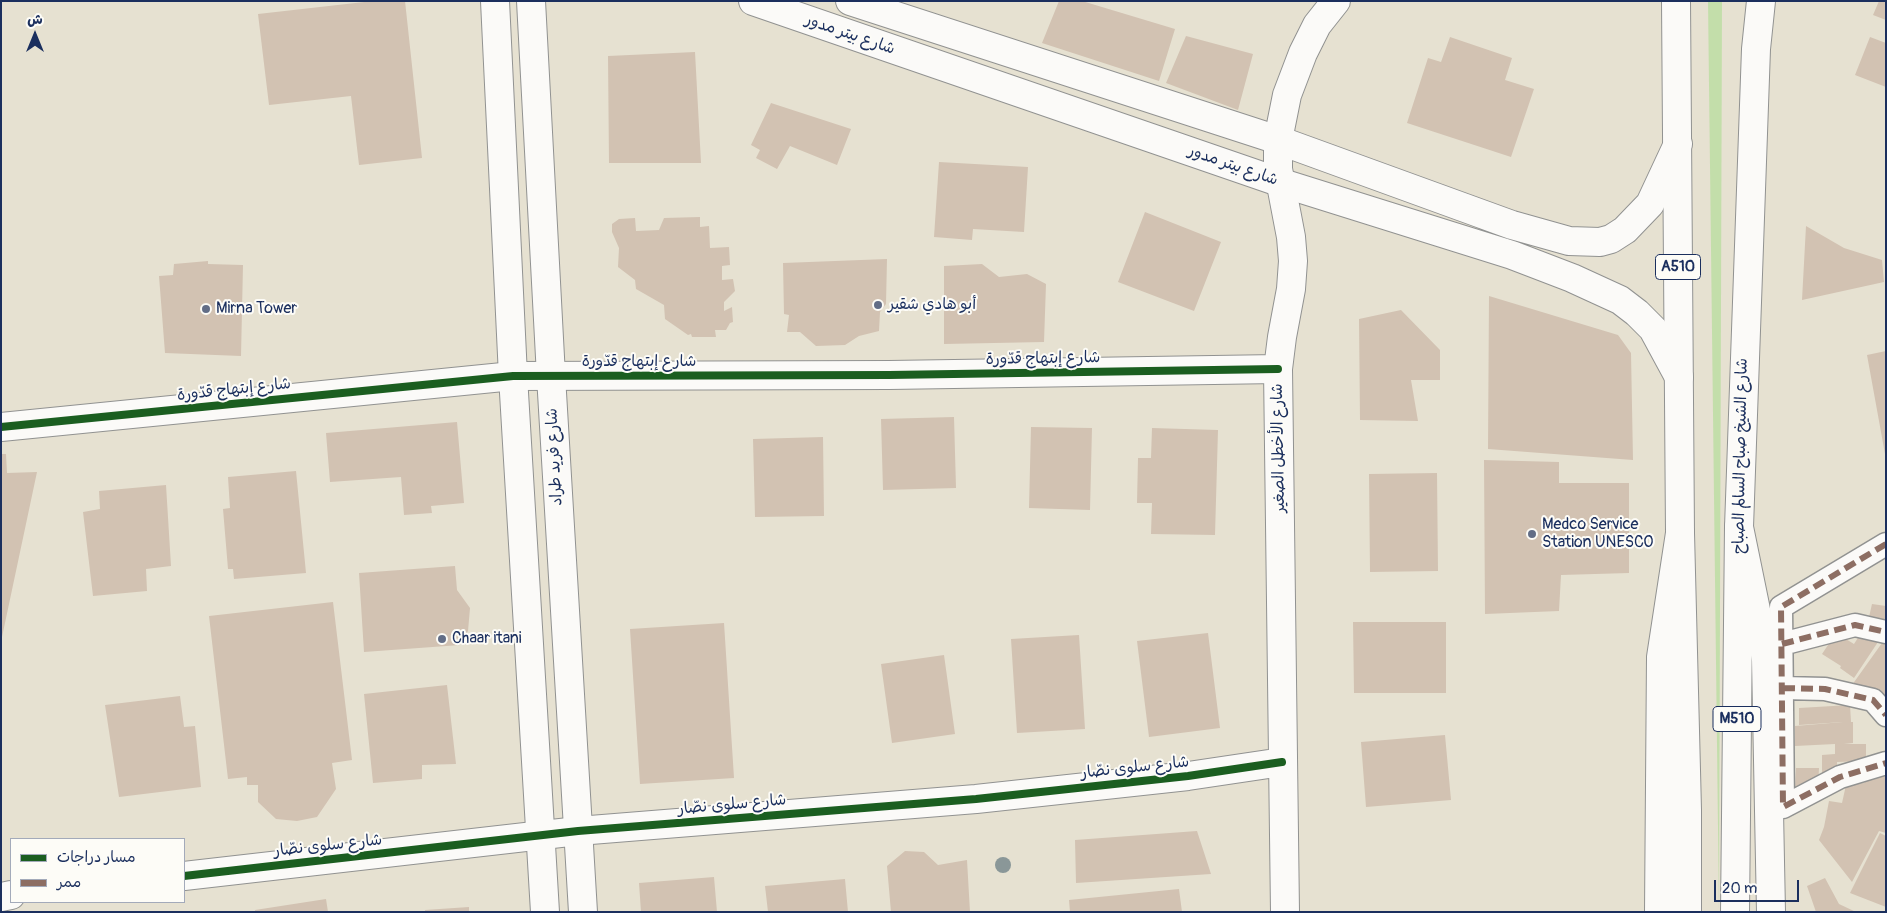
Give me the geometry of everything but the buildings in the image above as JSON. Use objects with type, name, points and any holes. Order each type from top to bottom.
[{"type":"main road","points":[[496,1],[513,376],[545,912]]},
{"type":"main road","name":"شارع فريد طراد","points":[[531,1],[550,376],[583,912]]},
{"type":"main road","name":"شارع بيتر مدور","points":[[753,1],[1279,182],[1512,255],[1595,287],[1620,300],[1653,329],[1678,377]]},
{"type":"main road","name":"شارع بيتر مدور","points":[[850,1],[1278,140],[1512,224],[1569,241],[1580,242],[1611,239],[1638,218],[1650,204],[1678,144]]},
{"type":"main road","name":"شارع الأخطل الصغير","points":[[1285,912],[1278,369],[1291,289],[1293,261],[1291,237],[1279,182],[1278,140],[1288,94],[1302,53],[1317,25],[1336,1]]},
{"type":"main road","name":"A510","points":[[1676,1],[1680,534]]},
{"type":"main road","name":"شارع الشيخ صباح السالم الصباح","points":[[1735,912],[1739,527],[1756,50],[1761,1]]},
{"type":"main road","points":[[1756,50],[1779,1]]},
{"type":"main road","points":[[1148,137],[1156,100]]},
{"type":"main road","name":"شارع إبتهاج قدّورة","points":[[1,427],[513,376],[889,375],[1278,369]]},
{"type":"main road","points":[[1739,527],[1766,659],[1771,912]]},
{"type":"main road","points":[[1659,912],[1661,657],[1680,534]]},
{"type":"main road","points":[[1680,534],[1687,810],[1687,912]]},
{"type":"main road","name":"شارع سلوى نصّار","points":[[185,876],[578,832],[976,799],[1188,776],[1282,762]]},
{"type":"street","points":[[1886,544],[1781,607],[1783,807],[1840,777],[1886,763]]},
{"type":"street","points":[[1782,644],[1855,625],[1886,632]]},
{"type":"street","points":[[1783,688],[1825,689],[1873,700],[1886,715]]},
{"type":"green space","points":[[1708,1],[1722,1],[1719,910]]},
{"type":"marked path","points":[[1886,544],[1781,607],[1783,807],[1840,777],[1886,763]]},
{"type":"marked path","points":[[1782,644],[1855,625],[1886,632]]},
{"type":"marked path","points":[[1783,688],[1825,689],[1873,700],[1886,715]]},
{"type":"cycle path","points":[[1,427],[513,376],[889,375],[1278,369]]},
{"type":"cycle path","points":[[185,876],[578,831],[976,799],[1188,776],[1282,762]]},
{"type":"place","name":"أبو هادي شقير","points":[[878,305]]},
{"type":"place","name":"Mirna Tower","points":[[206,309]]},
{"type":"place","name":"Medco Service Station UNESCO","points":[[1532,534]]},
{"type":"place","name":"Chaar itani","points":[[442,639]]}]
